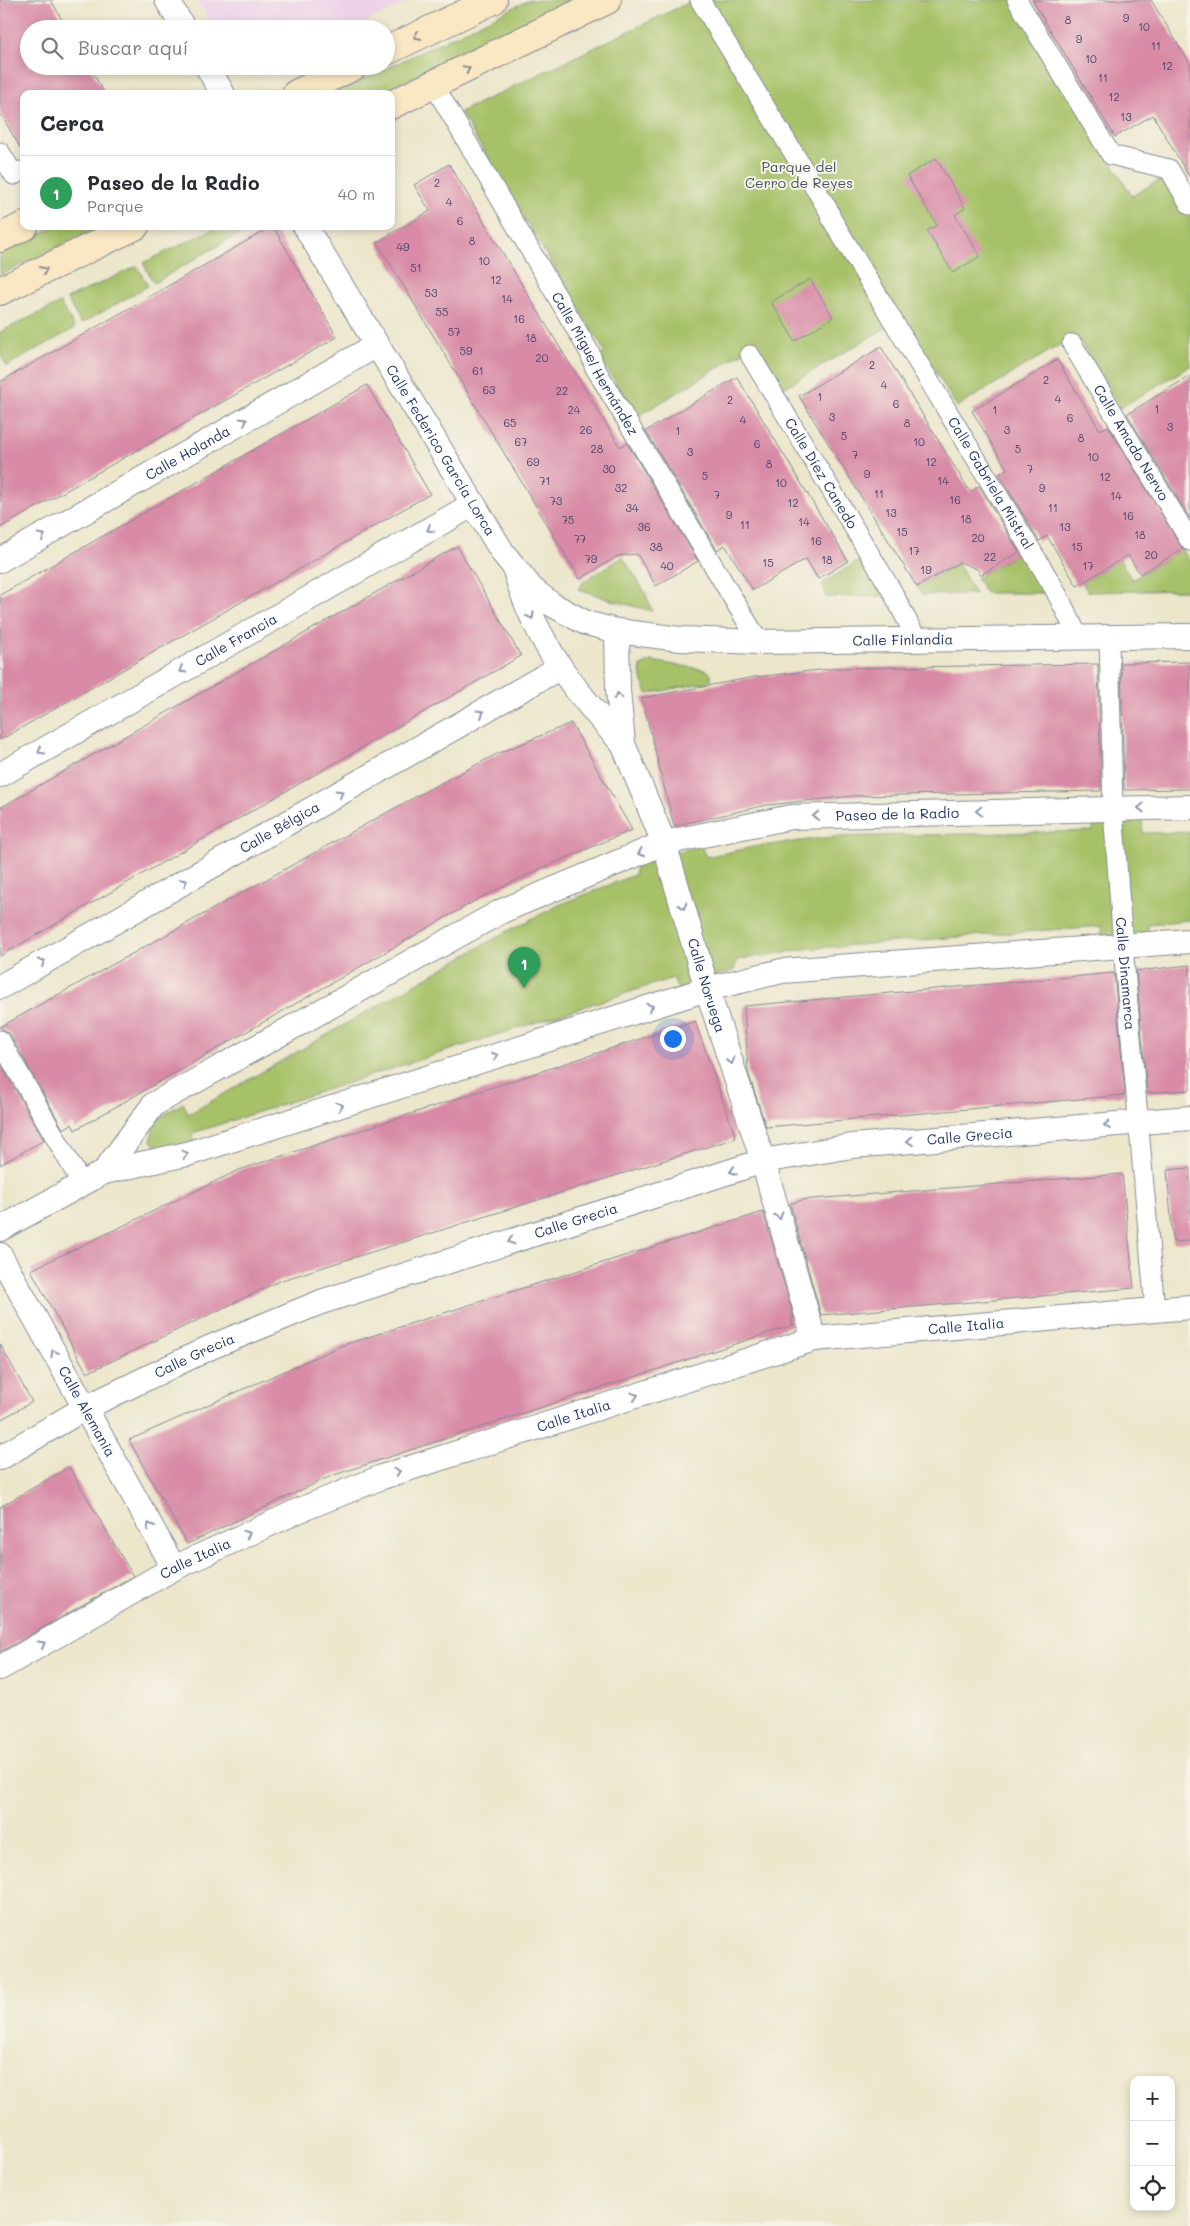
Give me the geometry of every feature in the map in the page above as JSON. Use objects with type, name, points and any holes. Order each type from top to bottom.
[{"type":"main road","points":[[395,47],[493,0]]},
{"type":"main road","points":[[395,102],[608,0]]},
{"type":"main road","points":[[304,90],[335,75]]},
{"type":"main road","points":[[0,238],[20,228]]},
{"type":"main road","points":[[0,292],[127,230]]},
{"type":"street","points":[[167,0],[179,20]]},
{"type":"street","name":"Calle Gabriela Mistral","points":[[700,0],[1054,588],[1079,638]]},
{"type":"street","points":[[1017,0],[1110,155],[1168,170],[1190,205]]},
{"type":"street","points":[[212,75],[221,90]]},
{"type":"street","name":"Calle Miguel Hernández","points":[[434,85],[590,353],[594,366],[759,642]]},
{"type":"street","points":[[0,152],[14,175],[20,171]]},
{"type":"street","name":"Calle Federico García Lorca","points":[[307,230],[472,505],[515,571],[532,589],[551,604],[586,623],[617,631]]},
{"type":"street","name":"Calle Amado Nervo","points":[[1072,344],[1190,541]]},
{"type":"street","name":"Calle Holanda","points":[[0,560],[377,345]]},
{"type":"street","name":"Calle Díez Canedo","points":[[750,355],[892,591],[917,640]]},
{"type":"street","name":"Calle Francia","points":[[0,775],[472,505]]},
{"type":"street","points":[[515,571],[526,606],[559,668],[584,701],[623,744]]},
{"type":"street","name":"Calle Finlandia","points":[[617,631],[680,639],[759,642],[1190,636]]},
{"type":"street","name":"Calle Noruega","points":[[617,631],[618,690],[623,744],[664,843],[707,989],[764,1161],[814,1339]]},
{"type":"street","name":"Calle Dinamarca","points":[[1109,638],[1113,809],[1123,947],[1155,1310]]},
{"type":"street","name":"Calle Bélgica","points":[[0,987],[559,668]]},
{"type":"street","name":"Paseo de la Radio","points":[[104,1172],[154,1104],[502,910],[664,843],[791,817],[1190,807]]},
{"type":"street","name":"Paseo de la Radio","points":[[0,1229],[104,1172],[187,1154],[707,989],[782,971],[1190,941]]},
{"type":"street","points":[[0,1040],[82,1184]]},
{"type":"street","name":"Calle Grecia","points":[[0,1458],[85,1408],[211,1347],[321,1302],[764,1161],[852,1146],[1190,1118]]},
{"type":"street","points":[[138,1125],[140,1144],[146,1154],[161,1160]]},
{"type":"street","name":"Calle Alemania","points":[[0,1255],[174,1568]]},
{"type":"street","name":"Calle Italia","points":[[0,1668],[174,1568],[300,1510],[382,1477],[814,1339],[1190,1307]]},
{"type":"shaded area","points":[[197,0],[412,0],[370,20],[209,20]]},
{"type":"green space","points":[[529,0],[574,0],[387,90],[341,90],[373,75],[395,75],[395,64]]},
{"type":"green space","name":"Parque del Cerro de Reyes","points":[[694,0],[1013,0],[1132,196],[1169,174],[1190,209],[1190,366],[1120,408],[1076,335],[957,407],[910,330],[901,319],[782,389],[755,345],[637,417],[599,356],[605,352],[460,112]]},
{"type":"green space","points":[[48,230],[94,230],[0,275],[0,253]]},
{"type":"green space","points":[[212,230],[245,230],[154,283],[143,263]]},
{"type":"green space","points":[[137,266],[148,286],[81,324],[67,299]]},
{"type":"green space","points":[[60,303],[75,328],[7,366],[0,354],[0,332]]},
{"type":"green space","points":[[1182,549],[1190,562],[1190,590],[1088,592],[1082,583],[1120,560],[1132,580]]},
{"type":"green space","points":[[1022,551],[1047,593],[986,593],[976,578]]},
{"type":"green space","points":[[623,557],[646,594],[652,611],[579,589],[584,581]]},
{"type":"green space","points":[[861,559],[884,596],[826,597],[823,583]]},
{"type":"green space","points":[[958,563],[975,594],[922,595],[917,587]]},
{"type":"green space","points":[[651,661],[707,670],[711,674],[711,679],[708,682],[647,694],[640,672],[641,666]]},
{"type":"green space","points":[[1142,820],[1143,833],[1190,832],[1190,920],[1148,924],[1148,933],[1102,936],[1101,926],[805,949],[737,960],[734,970],[689,985],[678,991],[673,978],[193,1133],[194,1144],[158,1149],[151,1141],[157,1121],[183,1103],[189,1114],[504,933],[559,905],[634,875],[637,861],[701,846],[706,857],[753,847],[831,837],[1093,831],[1094,821]]},
{"type":"building","points":[[0,0],[51,0],[62,20],[20,20],[20,75],[94,75],[103,90],[20,90],[20,147],[0,113]]},
{"type":"building","points":[[1032,0],[1151,0],[1190,64],[1190,178],[1153,115],[1115,137]]},
{"type":"building","points":[[936,158],[965,208],[955,215],[980,256],[953,273],[927,231],[937,225],[907,176]]},
{"type":"building","points":[[449,164],[620,447],[627,443],[698,561],[656,586],[637,554],[618,556],[580,579],[377,242],[430,211],[414,185]]},
{"type":"building","points":[[266,230],[275,230],[337,337],[0,528],[0,382]]},
{"type":"building","points":[[810,279],[833,317],[795,341],[771,302]]},
{"type":"building","points":[[881,347],[970,492],[979,486],[1019,552],[981,575],[977,569],[960,562],[917,587],[799,396]]},
{"type":"building","points":[[1057,360],[1100,430],[1108,426],[1183,549],[1140,574],[1128,555],[1077,586],[1047,536],[1039,541],[999,474],[1007,469],[972,411]]},
{"type":"building","points":[[1190,376],[1190,519],[1127,414]]},
{"type":"building","points":[[737,377],[848,561],[818,579],[806,559],[753,590],[725,545],[717,550],[646,431]]},
{"type":"building","points":[[367,385],[430,494],[0,740],[0,595]]},
{"type":"building","points":[[457,546],[521,656],[0,956],[0,808]]},
{"type":"building","points":[[1190,662],[1190,789],[1124,790],[1121,663]]},
{"type":"building","points":[[1098,664],[1101,791],[853,796],[767,805],[674,826],[642,698],[755,677],[838,668]]},
{"type":"building","points":[[571,723],[632,830],[542,868],[480,898],[75,1130],[72,1124],[63,1129],[10,1034],[0,1027],[424,792],[497,754]]},
{"type":"building","points":[[1190,965],[1190,1090],[1147,1093],[1136,971]]},
{"type":"building","points":[[1114,973],[1125,1095],[766,1127],[748,1072],[744,1006]]},
{"type":"building","points":[[695,1021],[736,1138],[282,1280],[87,1373],[31,1270],[239,1170]]},
{"type":"building","points":[[0,1063],[44,1140],[0,1165]]},
{"type":"building","points":[[1190,1168],[1190,1241],[1173,1242],[1167,1170]]},
{"type":"building","points":[[1122,1174],[1134,1288],[821,1315],[790,1204],[801,1200]]},
{"type":"building","points":[[763,1212],[794,1318],[791,1318],[793,1325],[331,1476],[187,1544],[129,1440],[343,1345]]},
{"type":"building","points":[[0,1344],[32,1402],[0,1420]]},
{"type":"building","points":[[69,1467],[133,1576],[0,1652],[0,1507]]},
{"type":"place","name":"Paseo de la Radio","points":[[524,988]]}]
